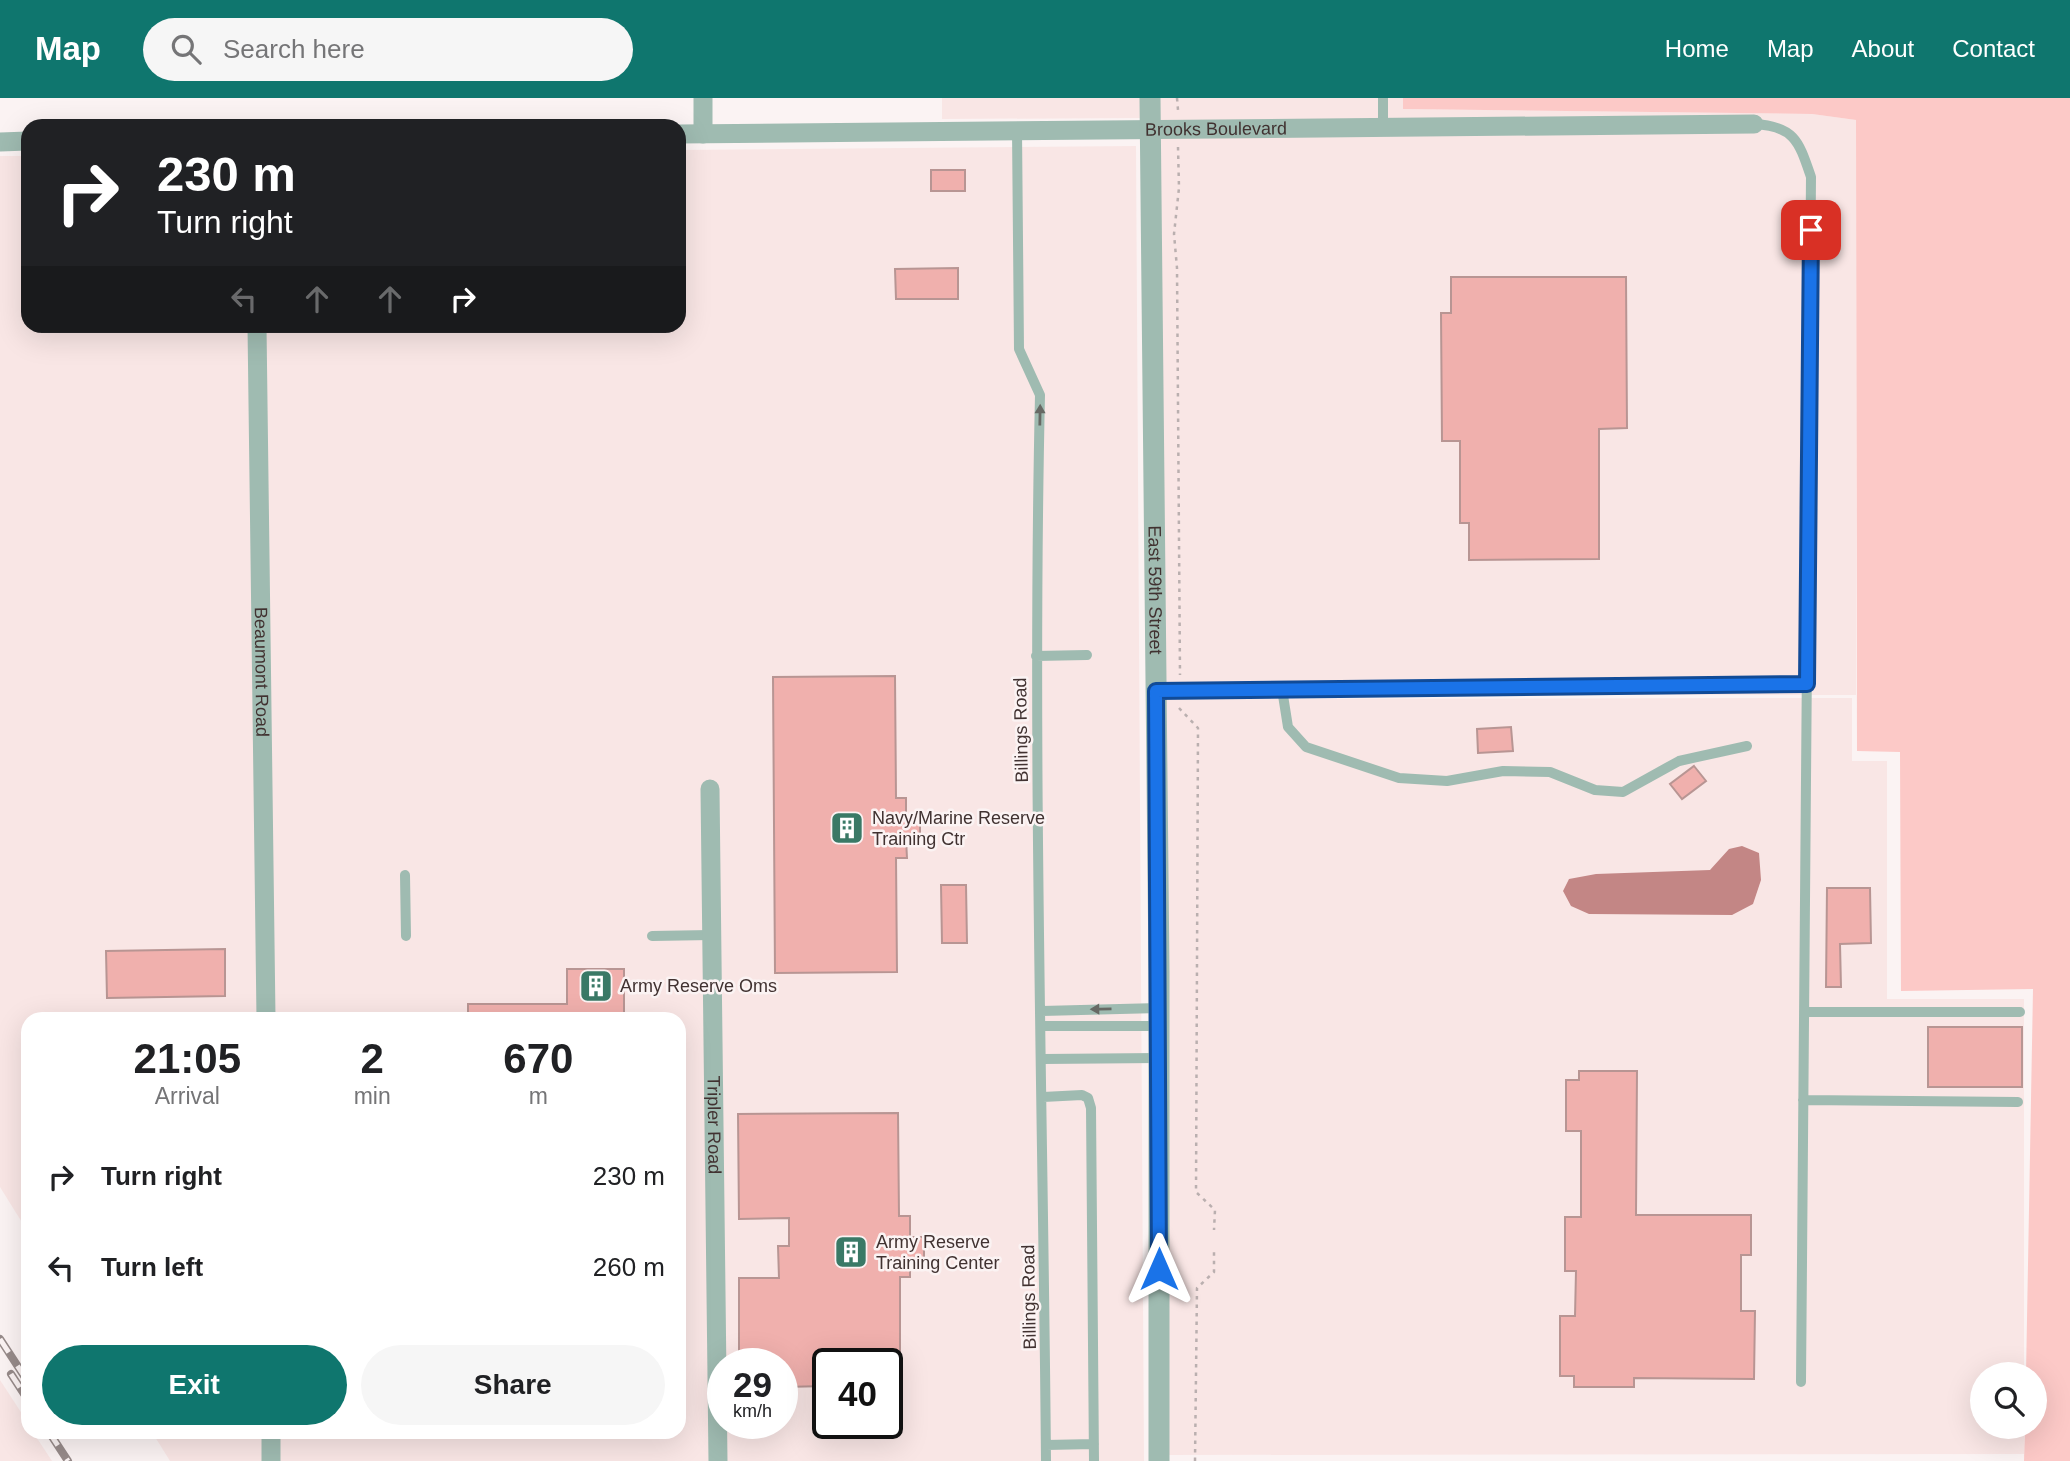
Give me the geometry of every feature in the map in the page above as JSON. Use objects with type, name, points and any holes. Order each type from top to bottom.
[{"type":"street","points":[[703,98],[703,134]]},
{"type":"street","name":"East 59th Street","points":[[1150,98],[1159,1017],[1159,1461]]},
{"type":"street","name":"Brooks Boulevard","points":[[686,134],[1754,124]]},
{"type":"street","points":[[0,142],[21,141]]},
{"type":"street","name":"Beaumont Road","points":[[257,333],[266,1012]]},
{"type":"street","name":"Tripler Road","points":[[710,789],[718,1461]]},
{"type":"street","points":[[271,1439],[271,1461]]},
{"type":"lane","points":[[1383,98],[1383,127]]},
{"type":"lane","points":[[1754,124],[1775,125],[1798,140],[1811,177],[1801,1382]]},
{"type":"lane","name":"Billings Road","points":[[1017,130],[1019,349],[1040,394],[1036,656],[1046,1461]]},
{"type":"lane","points":[[1036,656],[1087,655]]},
{"type":"lane","points":[[1156,691],[1807,684]]},
{"type":"lane","points":[[1282,689],[1288,727],[1306,747],[1399,778],[1447,781],[1503,771],[1550,772],[1595,790],[1623,792],[1679,761],[1747,746]]},
{"type":"lane","points":[[405,875],[406,936]]},
{"type":"lane","points":[[652,936],[711,936]]},
{"type":"lane","points":[[1042,1011],[1159,1017]]},
{"type":"lane","points":[[1804,1012],[2020,1012]]},
{"type":"lane","points":[[1042,1026],[1159,1017]]},
{"type":"lane","points":[[1043,1059],[1158,1058]]},
{"type":"lane","points":[[1043,1097],[1082,1095],[1088,1098],[1091,1108],[1094,1461]]},
{"type":"lane","points":[[1803,1100],[2018,1102]]},
{"type":"lane","points":[[1046,1445],[1094,1444]]},
{"type":"path","points":[[1177,98],[1178,110]]},
{"type":"path","points":[[1178,147],[1180,188],[1174,234],[1177,268],[1180,675]]},
{"type":"path","points":[[1179,708],[1198,728],[1196,1192],[1215,1210],[1214,1230]]},
{"type":"path","points":[[1195,1461],[1197,1288],[1214,1272],[1214,1252]]},
{"type":"shaded area","points":[[942,98],[1142,98],[1143,118],[942,119]]},
{"type":"shaded area","points":[[1159,98],[1403,98],[1404,109],[1812,114],[1856,120],[1856,695],[1162,694]]},
{"type":"shaded area","points":[[1403,98],[2070,98],[2070,1461],[2024,1461],[2025,1439],[2047,1439],[2047,1362],[2026,1362],[2033,989],[1901,991],[1900,752],[1857,751],[1856,120],[1812,114],[1403,109]]},
{"type":"shaded area","points":[[1136,146],[1144,1461],[170,1461],[156,1439],[686,1439],[686,1012],[21,1012],[21,1221],[0,1187],[0,156],[21,156],[21,333],[686,333],[686,150]]},
{"type":"shaded area","points":[[1852,698],[1852,761],[1887,761],[1887,999],[2024,999],[2024,1362],[1970,1362],[1970,1439],[2024,1439],[2024,1454],[1164,1455],[1163,699]]},
{"type":"shaded area","points":[[1742,846],[1759,853],[1761,880],[1753,904],[1732,915],[1589,914],[1571,906],[1563,891],[1569,879],[1596,874],[1710,870],[1729,849]]},
{"type":"shaded area","points":[[0,1380],[21,1412],[21,1439],[38,1439],[52,1461],[0,1461]]},
{"type":"building","points":[[931,170],[965,170],[965,191],[931,191]]},
{"type":"building","points":[[958,268],[958,299],[896,299],[895,269]]},
{"type":"building","points":[[1451,277],[1626,277],[1627,428],[1599,429],[1599,559],[1469,560],[1469,523],[1460,523],[1460,441],[1442,441],[1441,313],[1451,313]]},
{"type":"building","name":"Navy/Marine Reserve Training Ctr","points":[[895,676],[896,798],[906,798],[906,816],[920,816],[920,839],[906,839],[907,858],[896,858],[897,972],[775,973],[773,677]]},
{"type":"building","points":[[1511,727],[1513,751],[1478,753],[1477,729]]},
{"type":"building","points":[[1694,766],[1706,781],[1682,799],[1670,784]]},
{"type":"building","points":[[941,885],[966,885],[967,943],[942,943]]},
{"type":"building","points":[[1827,888],[1870,888],[1871,943],[1840,944],[1841,987],[1826,987]]},
{"type":"building","points":[[225,949],[225,996],[107,998],[106,951]]},
{"type":"building","name":"Army Reserve Oms","points":[[567,969],[624,969],[624,1012],[468,1012],[468,1004],[567,1004]]},
{"type":"building","points":[[1928,1027],[2022,1027],[2022,1087],[1928,1087]]},
{"type":"building","points":[[1579,1071],[1637,1071],[1636,1215],[1751,1215],[1751,1255],[1741,1255],[1741,1311],[1755,1311],[1754,1379],[1634,1378],[1634,1387],[1574,1387],[1574,1376],[1560,1376],[1560,1316],[1575,1316],[1576,1271],[1565,1271],[1565,1217],[1581,1217],[1581,1131],[1566,1131],[1566,1080],[1579,1080]]},
{"type":"building","name":"Army Reserve Training Center","points":[[898,1113],[899,1216],[910,1216],[910,1237],[924,1237],[924,1259],[910,1259],[910,1277],[900,1277],[900,1348],[812,1348],[812,1386],[798,1387],[798,1348],[739,1348],[739,1278],[779,1278],[778,1246],[789,1246],[789,1218],[739,1219],[738,1114]]},
{"type":"railway","points":[[0,1339],[21,1371]]},
{"type":"railway","points":[[11,1374],[21,1389]]},
{"type":"railway","points":[[54,1439],[68,1461]]},
{"type":"place","name":"Navy/Marine Reserve Training Ctr","points":[[847,828]]},
{"type":"place","name":"Army Reserve Oms","points":[[596,986]]},
{"type":"place","name":"Army Reserve Training Center","points":[[851,1252]]},
{"type":"route","points":[[1159,1269],[1156,691],[1807,684],[1811,230]]}]
